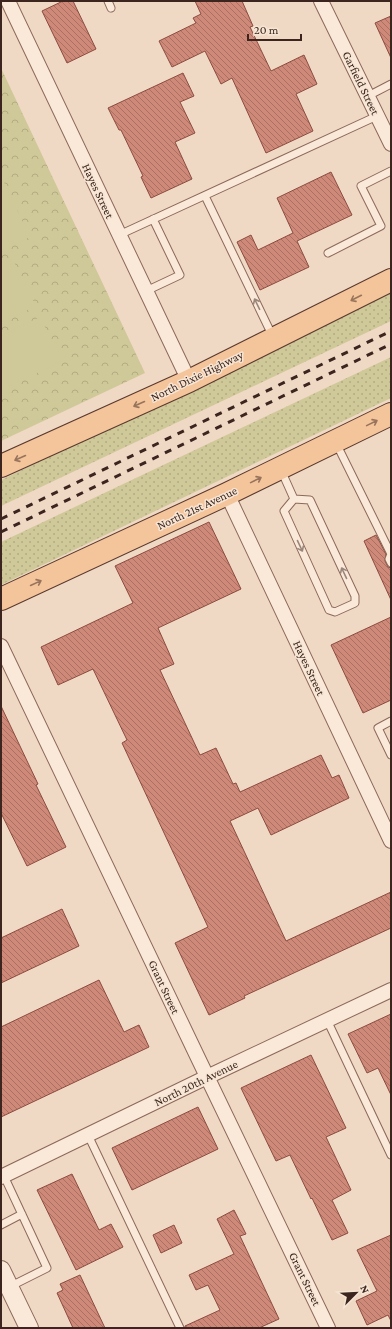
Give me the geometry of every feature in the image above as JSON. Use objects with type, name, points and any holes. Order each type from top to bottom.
[{"type":"main road","name":"North Dixie Highway","points":[[1,466],[189,382],[391,280]]},
{"type":"main road","name":"North 21st Avenue","points":[[1,599],[227,494],[391,414]]},
{"type":"street","name":"Hayes Street","points":[[8,1],[189,382]]},
{"type":"street","name":"Garfield Street","points":[[321,1],[391,142]]},
{"type":"street","name":"Hayes Street","points":[[227,494],[391,842]]},
{"type":"street","name":"Grant Street","points":[[1,646],[328,1328]]},
{"type":"street","name":"North 20th Avenue","points":[[2,1177],[207,1077],[391,990]]},
{"type":"street","points":[[1,1270],[29,1328]]},
{"type":"lane","points":[[368,96],[391,84]]},
{"type":"lane","points":[[119,235],[377,116]]},
{"type":"lane","points":[[328,253],[381,226],[361,186],[391,171]]},
{"type":"lane","points":[[205,196],[274,339]]},
{"type":"lane","points":[[146,291],[180,274],[153,219]]},
{"type":"lane","points":[[335,441],[391,554],[389,559],[391,563]]},
{"type":"lane","points":[[280,468],[294,499]]},
{"type":"lane","points":[[294,499],[310,500],[355,596],[355,603],[335,612],[329,610],[284,511],[294,499]]},
{"type":"lane","points":[[391,721],[378,728],[391,755]]},
{"type":"lane","points":[[327,1020],[391,1155]]},
{"type":"lane","points":[[88,1135],[180,1328]]},
{"type":"lane","points":[[2,1177],[22,1214],[47,1268],[9,1287]]},
{"type":"lane","points":[[1,1225],[22,1214]]},
{"type":"green space","points":[[1,68],[145,373],[1,441]]},
{"type":"green space","points":[[1,176],[30,237],[1,251]]},
{"type":"green space","points":[[14,262],[36,306],[1,323],[1,269]]},
{"type":"green space","points":[[391,291],[391,321],[1,506],[1,480]]},
{"type":"green space","points":[[40,317],[62,361],[1,390],[1,336]]},
{"type":"green space","points":[[391,357],[391,398],[1,585],[1,542]]},
{"type":"building","points":[[63,1],[73,1],[96,49],[67,63],[42,11]]},
{"type":"building","points":[[195,1],[242,1],[253,26],[250,27],[271,71],[304,55],[317,84],[296,94],[313,131],[266,153],[232,78],[221,84],[205,51],[172,67],[159,41],[196,23],[193,18],[201,14]]},
{"type":"building","points":[[391,16],[391,58],[375,23]]},
{"type":"building","points":[[183,73],[194,96],[180,102],[195,133],[175,142],[192,179],[151,198],[141,177],[143,176],[121,130],[119,130],[108,108]]},
{"type":"building","points":[[331,172],[352,215],[297,241],[309,267],[260,290],[237,242],[251,235],[258,250],[293,233],[277,198]]},
{"type":"building","points":[[209,522],[241,589],[158,628],[174,664],[160,670],[200,755],[216,748],[233,784],[236,783],[240,792],[321,755],[332,778],[339,775],[349,798],[271,835],[258,808],[230,821],[286,941],[391,892],[391,928],[244,996],[245,998],[209,1015],[175,943],[208,927],[122,743],[127,740],[93,669],[58,685],[41,647],[133,603],[115,566]]},
{"type":"building","points":[[376,535],[386,554],[385,561],[388,567],[391,568],[391,600],[364,541]]},
{"type":"building","points":[[391,617],[391,700],[363,713],[331,645]]},
{"type":"building","points":[[1,706],[38,784],[36,785],[66,847],[27,866],[1,813]]},
{"type":"building","points":[[62,909],[79,946],[1,983],[1,938]]},
{"type":"building","points":[[99,980],[124,1032],[139,1025],[149,1047],[1,1117],[1,1027]]},
{"type":"building","points":[[391,1014],[391,1095],[378,1068],[367,1073],[348,1034]]},
{"type":"building","points":[[311,1055],[346,1128],[326,1137],[351,1190],[332,1200],[348,1233],[332,1240],[290,1155],[276,1161],[241,1088]]},
{"type":"building","points":[[198,1107],[218,1149],[132,1190],[112,1148]]},
{"type":"building","points":[[72,1174],[99,1230],[111,1224],[123,1247],[76,1270],[37,1190]]},
{"type":"building","points":[[234,1210],[246,1234],[240,1236],[279,1319],[259,1328],[185,1328],[185,1326],[220,1310],[208,1285],[196,1290],[189,1275],[234,1254],[217,1219]]},
{"type":"building","points":[[174,1225],[182,1243],[161,1253],[153,1235]]},
{"type":"building","points":[[391,1235],[391,1321],[388,1315],[367,1325],[356,1301],[377,1291],[357,1250]]},
{"type":"building","points":[[80,1275],[105,1328],[73,1328],[57,1293],[63,1290],[60,1284]]},
{"type":"railway","points":[[1,519],[391,331]]},
{"type":"railway","points":[[1,532],[391,344]]}]
